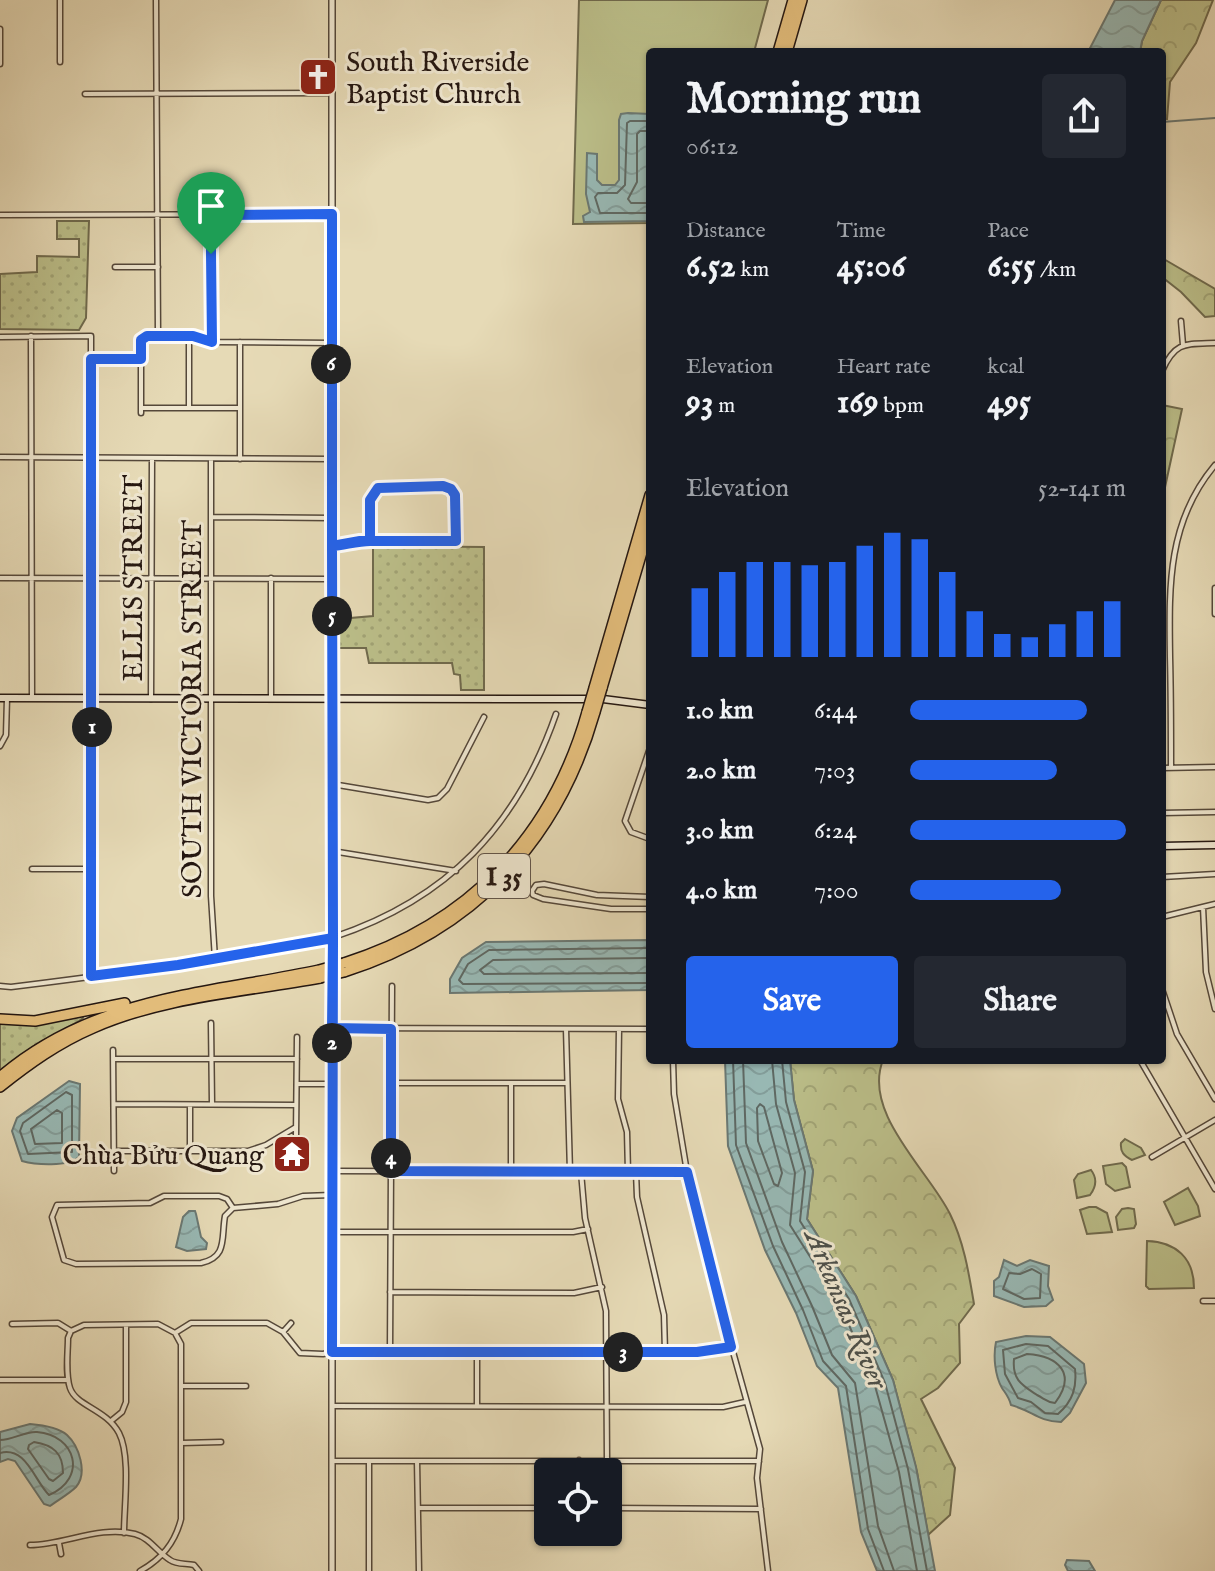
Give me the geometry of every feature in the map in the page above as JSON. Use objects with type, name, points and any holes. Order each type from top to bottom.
[{"type":"highway","points":[[779,48],[793,0]]},
{"type":"highway","points":[[788,48],[802,0]]},
{"type":"highway","name":"I 35","points":[[0,1087],[50,1050],[111,1021],[167,1005],[344,968],[426,929],[465,902],[500,869],[527,837],[552,799],[574,752],[591,712],[646,510]]},
{"type":"highway","name":"I 35","points":[[598,688],[646,538]]},
{"type":"highway","name":"I 35","points":[[0,1077],[34,1051],[73,1028],[128,1007],[187,994],[319,974]]},
{"type":"highway","points":[[0,1019],[35,1021],[169,994],[187,994]]},
{"type":"main road","points":[[4,698],[603,699],[646,704]]},
{"type":"main road","points":[[1166,846],[1215,845]]},
{"type":"street","points":[[60,0],[60,62]]},
{"type":"street","points":[[156,0],[158,336]]},
{"type":"street","points":[[332,0],[332,1571]]},
{"type":"street","points":[[0,29],[0,64]]},
{"type":"street","points":[[85,94],[332,93]]},
{"type":"street","points":[[0,215],[332,214]]},
{"type":"street","points":[[211,215],[212,342]]},
{"type":"street","points":[[115,267],[158,267]]},
{"type":"street","points":[[1181,321],[1183,345]]},
{"type":"street","points":[[31,336],[32,699]]},
{"type":"street","points":[[0,337],[91,336],[91,976]]},
{"type":"street","points":[[240,408],[141,411],[141,343],[144,336],[189,336],[212,342],[332,343]]},
{"type":"street","points":[[189,336],[189,408]]},
{"type":"street","points":[[240,342],[240,459]]},
{"type":"street","points":[[1166,363],[1170,355],[1183,345],[1215,343]]},
{"type":"street","points":[[91,359],[141,359]]},
{"type":"street","points":[[0,457],[332,459]]},
{"type":"street","name":"ELLIS STREET","points":[[151,699],[152,458]]},
{"type":"street","name":"SOUTH VICTORIA STREET","points":[[211,459],[211,896],[215,959]]},
{"type":"street","points":[[1171,767],[1170,579],[1186,514],[1197,490],[1215,465]]},
{"type":"street","points":[[332,546],[370,541],[456,541],[456,500],[451,489],[443,486],[379,487],[374,490],[370,500],[370,541]]},
{"type":"street","points":[[211,517],[332,518]]},
{"type":"street","points":[[0,578],[332,579]]},
{"type":"street","points":[[271,578],[271,699]]},
{"type":"street","points":[[1215,588],[1215,614]]},
{"type":"street","points":[[0,746],[6,735],[4,698]]},
{"type":"street","points":[[0,986],[215,959],[333,938],[398,910],[456,871],[494,832],[526,785],[556,714]]},
{"type":"street","points":[[332,784],[422,800],[439,797],[447,789],[484,717]]},
{"type":"street","points":[[646,759],[627,810],[627,827],[646,838]]},
{"type":"street","points":[[1166,768],[1215,767]]},
{"type":"street","points":[[1166,813],[1215,812]]},
{"type":"street","points":[[332,851],[456,871]]},
{"type":"street","points":[[32,869],[91,869]]},
{"type":"street","points":[[1166,877],[1215,874]]},
{"type":"street","points":[[646,897],[597,895],[544,884],[533,888],[533,895],[543,899],[611,909],[646,909]]},
{"type":"street","points":[[1166,916],[1215,904]]},
{"type":"street","points":[[1203,907],[1206,975],[1215,1009]]},
{"type":"street","points":[[390,1352],[392,986]]},
{"type":"street","points":[[1166,1001],[1177,1034],[1215,1099]]},
{"type":"street","points":[[211,1023],[212,1104]]},
{"type":"street","points":[[332,1028],[646,1029]]},
{"type":"street","points":[[566,1029],[565,1083],[570,1172]]},
{"type":"street","points":[[619,1029],[618,1099],[627,1132],[628,1172]]},
{"type":"street","points":[[296,1137],[297,1037]]},
{"type":"street","points":[[113,1050],[114,1171]]},
{"type":"street","points":[[113,1059],[297,1059]]},
{"type":"street","points":[[673,1064],[674,1094],[687,1172],[758,1440],[757,1478],[768,1571]]},
{"type":"street","points":[[1142,1064],[1215,1189]]},
{"type":"street","points":[[391,1083],[565,1083]]},
{"type":"street","points":[[511,1083],[511,1172]]},
{"type":"street","points":[[297,1084],[332,1084]]},
{"type":"street","points":[[114,1104],[296,1105]]},
{"type":"street","points":[[190,1105],[190,1151]]},
{"type":"street","points":[[1152,1157],[1215,1120]]},
{"type":"street","points":[[114,1151],[257,1149],[296,1127]]},
{"type":"street","points":[[332,1171],[687,1172]]},
{"type":"street","points":[[581,1172],[581,1197],[606,1313],[607,1458]]},
{"type":"street","points":[[636,1172],[637,1197],[664,1315],[665,1352]]},
{"type":"street","points":[[233,1208],[227,1199],[219,1196],[164,1196],[150,1203],[60,1204],[54,1207],[52,1217],[64,1260],[76,1264],[201,1263],[212,1260],[222,1250],[225,1216],[233,1208],[332,1195]]},
{"type":"street","points":[[332,1232],[564,1232],[588,1229]]},
{"type":"street","points":[[390,1292],[574,1293],[602,1287]]},
{"type":"street","points":[[1203,1301],[1215,1301]]},
{"type":"street","points":[[12,1324],[58,1323],[71,1331]]},
{"type":"street","points":[[175,1333],[191,1323],[267,1323],[283,1332],[300,1353],[323,1354],[702,1352],[731,1347]]},
{"type":"street","points":[[283,1332],[291,1323]]},
{"type":"street","points":[[111,1421],[122,1412],[126,1402],[126,1324]]},
{"type":"street","points":[[124,1533],[124,1450],[120,1435],[111,1421],[97,1409],[75,1397],[68,1380],[68,1338],[71,1331],[84,1325],[158,1324],[175,1333],[181,1344],[181,1519],[172,1543],[163,1555],[140,1571]]},
{"type":"street","points":[[477,1352],[477,1407]]},
{"type":"street","points":[[0,1380],[68,1380]]},
{"type":"street","points":[[182,1386],[246,1386]]},
{"type":"street","points":[[332,1406],[723,1407],[746,1402]]},
{"type":"street","points":[[182,1443],[221,1442]]},
{"type":"street","points":[[417,1460],[419,1571]]},
{"type":"street","points":[[332,1461],[534,1460]]},
{"type":"street","points":[[622,1460],[759,1461]]},
{"type":"street","points":[[369,1461],[369,1571]]},
{"type":"street","points":[[419,1508],[534,1508]]},
{"type":"street","points":[[622,1508],[761,1509]]},
{"type":"street","points":[[30,1545],[59,1543],[90,1533],[124,1533],[143,1538],[172,1562],[194,1565],[199,1571]]},
{"type":"street","points":[[59,1543],[61,1554]]},
{"type":"green space","points":[[579,0],[768,0],[755,48],[646,48],[646,223],[573,224]]},
{"type":"green space","points":[[1161,0],[1213,0],[1196,43],[1170,82],[1167,119],[1166,48],[1141,48]]},
{"type":"green space","points":[[57,221],[89,221],[86,318],[79,330],[0,329],[0,274],[37,272],[37,256],[79,257],[79,239],[57,239]]},
{"type":"green space","points":[[1166,260],[1215,289],[1215,316],[1205,317],[1166,280]]},
{"type":"green space","points":[[1166,406],[1182,409],[1166,483]]},
{"type":"green space","points":[[373,546],[484,547],[484,690],[461,690],[460,675],[454,674],[452,663],[369,663],[366,648],[338,648],[339,619],[373,616]]},
{"type":"green space","points":[[82,1015],[79,1021],[34,1046],[0,1070],[0,1022]]},
{"type":"green space","points":[[790,1064],[882,1064],[879,1080],[889,1121],[950,1214],[962,1247],[974,1304],[959,1324],[960,1363],[938,1388],[921,1399],[955,1468],[950,1515],[928,1535],[917,1472],[893,1380],[856,1296],[807,1219],[813,1171],[794,1100]]},
{"type":"green space","points":[[1125,1139],[1141,1148],[1145,1155],[1132,1160],[1127,1157],[1121,1146]]},
{"type":"green space","points":[[1122,1163],[1126,1167],[1130,1187],[1115,1191],[1106,1184],[1103,1166]]},
{"type":"green space","points":[[1091,1170],[1094,1189],[1090,1195],[1077,1198],[1074,1180],[1078,1174]]},
{"type":"green space","points":[[1188,1188],[1200,1216],[1175,1225],[1164,1202]]},
{"type":"green space","points":[[1089,1207],[1107,1213],[1112,1232],[1087,1234],[1080,1210]]},
{"type":"green space","points":[[1122,1209],[1134,1209],[1136,1224],[1134,1228],[1118,1230],[1116,1217]]},
{"type":"green space","points":[[1147,1241],[1175,1248],[1187,1260],[1194,1288],[1149,1289],[1146,1286]]},
{"type":"water","points":[[1115,0],[1161,0],[1141,48],[1090,48]]},
{"type":"water","points":[[621,114],[646,114],[646,221],[584,222],[583,216],[590,212],[586,194],[587,153],[597,154],[597,180],[602,185],[615,185],[619,180]]},
{"type":"water","points":[[646,940],[646,990],[450,993],[450,979],[462,958],[486,942]]},
{"type":"water","name":"Arkansas River","points":[[725,1064],[790,1064],[794,1100],[813,1171],[807,1219],[856,1296],[893,1380],[916,1467],[935,1571],[877,1571],[861,1532],[838,1388],[817,1366],[796,1313],[765,1250],[728,1146]]},
{"type":"water","points":[[69,1081],[80,1084],[79,1157],[60,1164],[22,1161],[12,1131],[17,1118]]},
{"type":"water","points":[[189,1211],[195,1211],[201,1237],[207,1243],[206,1249],[187,1251],[176,1247],[183,1217]]},
{"type":"water","points":[[1004,1260],[1017,1266],[1030,1260],[1049,1266],[1048,1286],[1053,1300],[1046,1306],[1024,1307],[994,1296],[994,1281],[999,1277]]},
{"type":"water","points":[[1026,1336],[1050,1337],[1084,1364],[1086,1383],[1070,1413],[1061,1422],[1046,1420],[1011,1405],[1000,1383],[995,1366],[996,1342]]},
{"type":"water","points":[[30,1424],[63,1432],[75,1446],[82,1467],[76,1487],[50,1506],[44,1504],[15,1461],[8,1459],[0,1462],[0,1432]]},
{"type":"water","points":[[1067,1560],[1089,1561],[1095,1571],[1068,1571],[1065,1565]]},
{"type":"waterway","points":[[1166,122],[1215,118]]},
{"type":"place","name":"South Riverside Baptist Church","points":[[318,77]]},
{"type":"place","name":"Chùa Bửu Quang","points":[[292,1154]]},
{"type":"route","points":[[211,254],[211,215],[332,214],[332,546],[343,545],[360,541],[370,541],[370,500],[371,494],[382,486],[443,486],[455,495],[456,541],[360,541],[332,546],[333,938],[332,999],[332,1028],[391,1029],[391,1171],[687,1172],[731,1347],[697,1352],[332,1352],[332,1028],[333,938],[178,965],[91,976],[91,359],[141,359],[141,340],[144,336],[193,336],[212,342],[211,254]]}]
